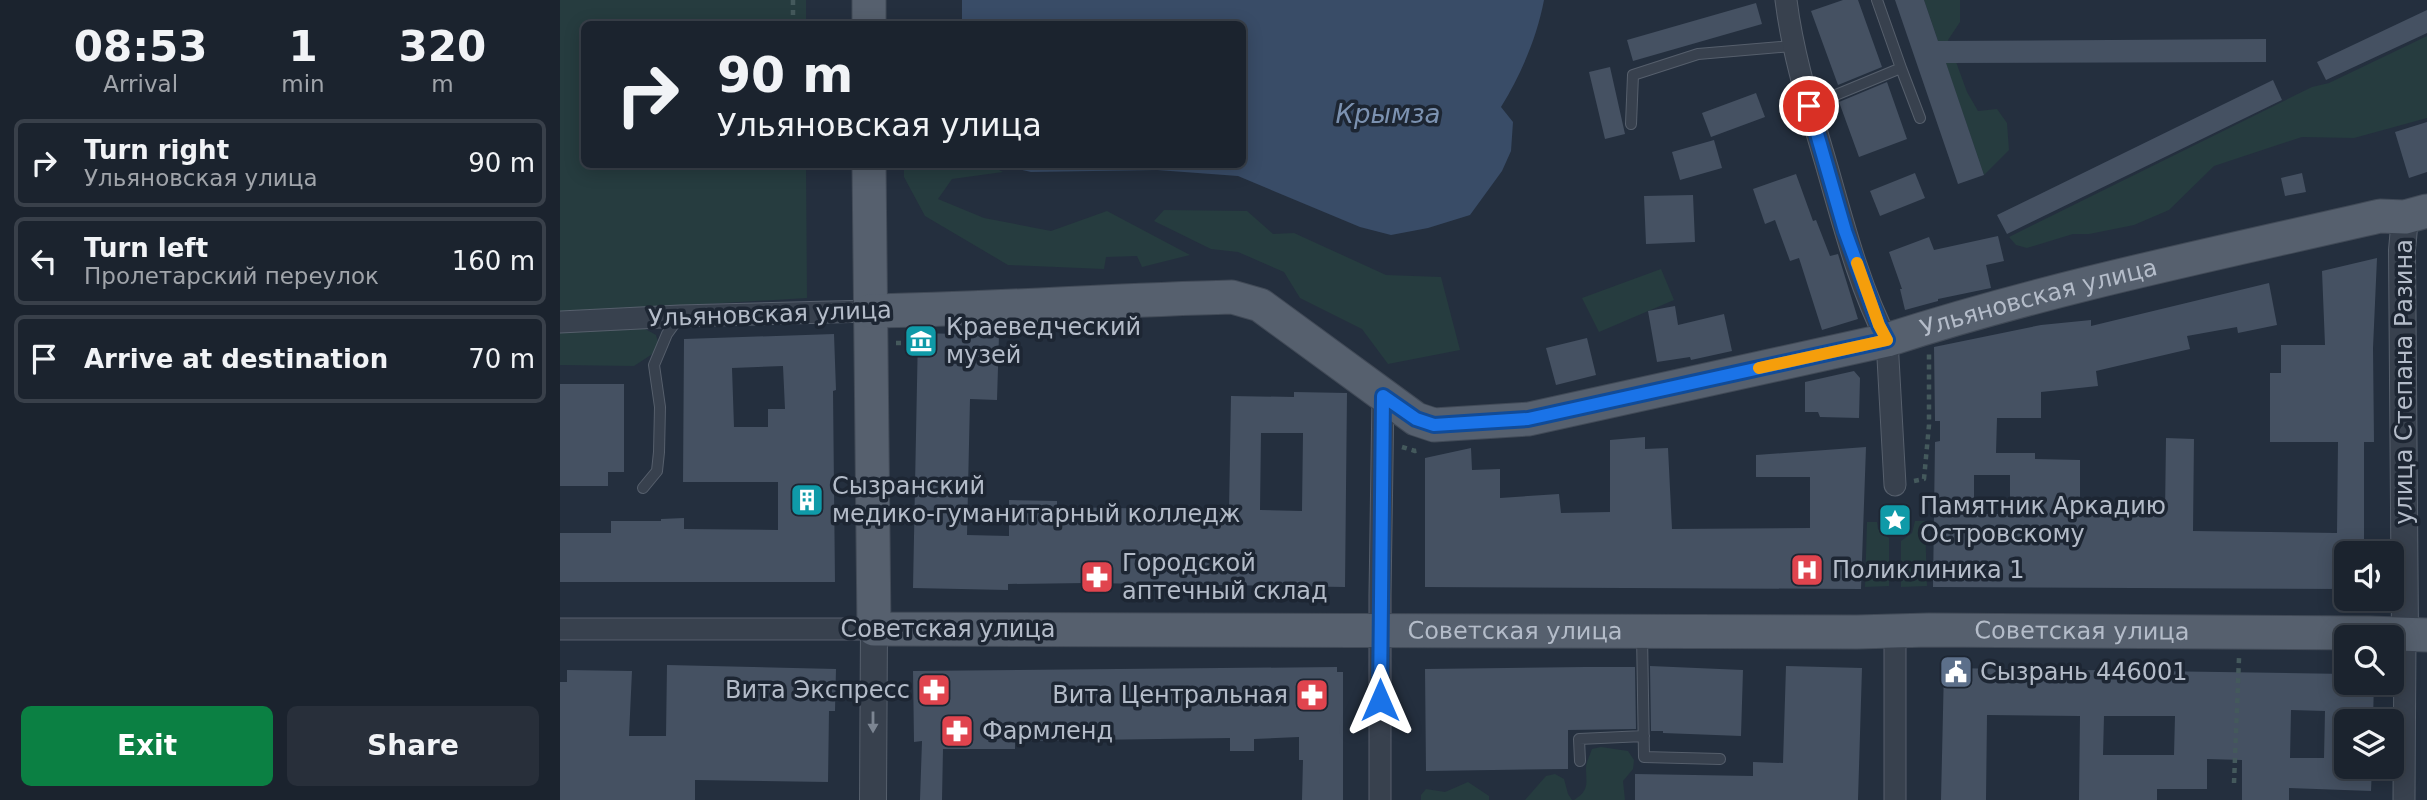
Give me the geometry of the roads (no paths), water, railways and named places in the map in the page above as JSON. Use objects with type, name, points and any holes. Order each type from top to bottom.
[{"type":"main road","points":[[869,0],[869,21]]},
{"type":"main road","points":[[869,168],[874,629]]},
{"type":"main road","name":"Ульяновская улица","points":[[870,311],[974,310],[1153,299],[1245,299],[1260,305],[1416,419],[1434,425],[1528,419],[1887,340],[2101,280],[2380,216],[2416,214]]},
{"type":"main road","name":"Советская улица","points":[[874,629],[2416,635]]},
{"type":"street","points":[[1786,0],[1792,46],[1845,231],[1887,340],[1895,485]]},
{"type":"street","name":"улица Степана Разина","points":[[2404,800],[2416,635],[2402,250],[2416,214]]},
{"type":"street","name":"Ульяновская улица","points":[[560,322],[870,311]]},
{"type":"street","points":[[1380,800],[1383,396]]},
{"type":"street","name":"Советская улица","points":[[560,629],[874,629]]},
{"type":"street","points":[[873,800],[874,629]]},
{"type":"street","points":[[1895,631],[1895,800]]},
{"type":"lane","points":[[1877,0],[1920,118]]},
{"type":"lane","points":[[1631,124],[1633,75],[1698,54],[1792,46]]},
{"type":"lane","points":[[1809,106],[1901,68]]},
{"type":"lane","points":[[643,488],[657,471],[659,452],[660,407],[654,365],[667,334],[680,316]]},
{"type":"lane","points":[[1642,632],[1644,757],[1720,759]]},
{"type":"lane","points":[[1580,761],[1579,739],[1644,736]]},
{"type":"water","name":"Крымза","points":[[962,0],[1544,0],[1527,55],[1501,107],[1513,122],[1511,151],[1502,171],[1470,215],[1428,228],[1391,235],[1360,227],[1238,176],[1157,170],[1031,172],[1013,168],[1246,168],[1246,21],[962,21]]},
{"type":"place","name":"Краеведческий музей","points":[[921,341]]},
{"type":"place","name":"Сызранский медико-гуманитарный колледж","points":[[807,500]]},
{"type":"place","name":"Памятник Аркадию Островскому","points":[[1895,520]]},
{"type":"place","name":"Поликлиника 1","points":[[1807,570]]},
{"type":"place","name":"Городской аптечный склад","points":[[1097,577]]},
{"type":"place","name":"Сызрань 446001","points":[[1956,672]]},
{"type":"place","name":"Вита Экспресс","points":[[934,690]]},
{"type":"place","name":"Вита Центральная","points":[[1312,695]]},
{"type":"place","name":"Фармленд","points":[[957,731]]}]
